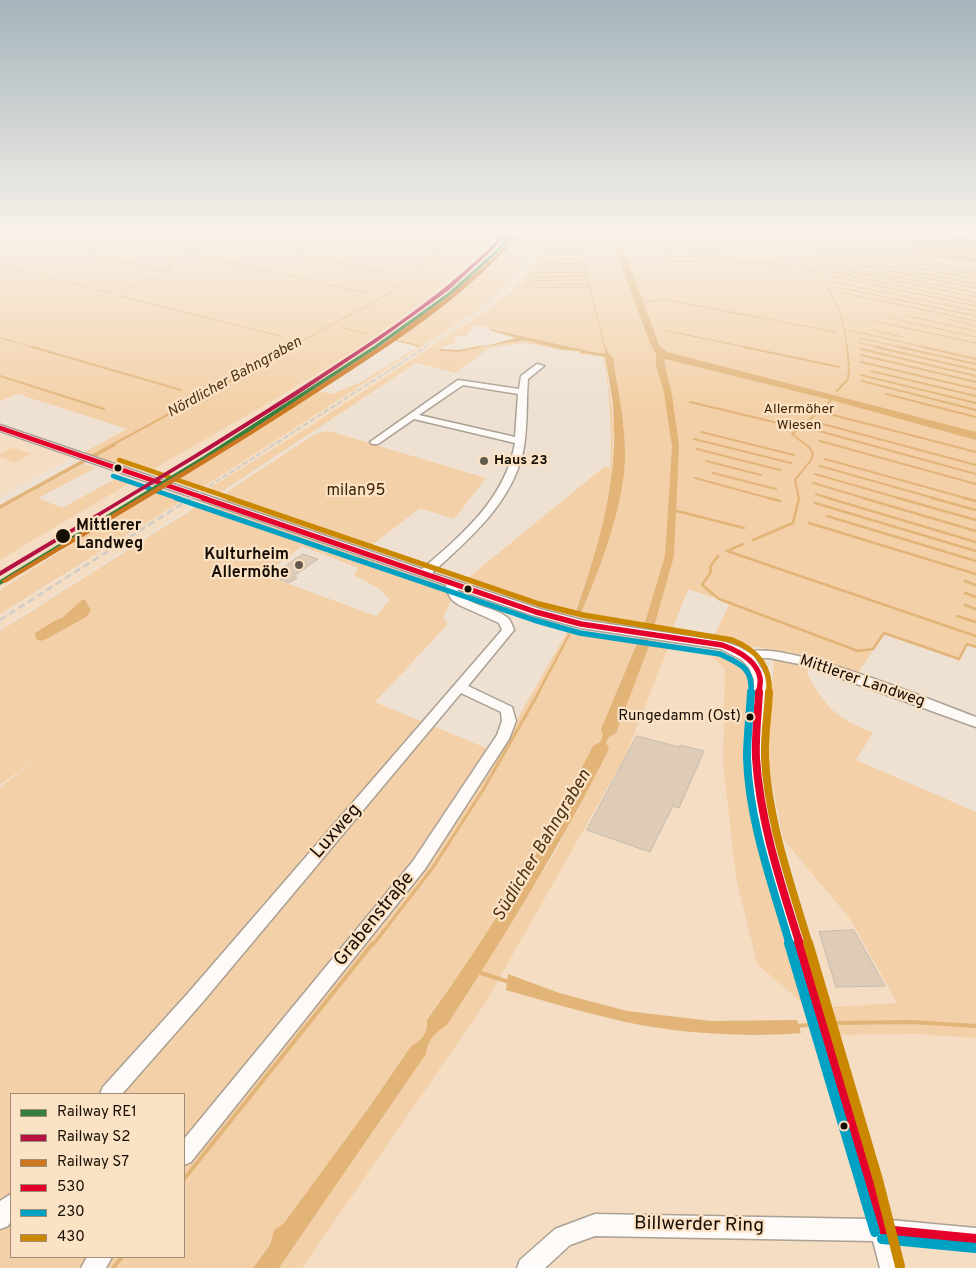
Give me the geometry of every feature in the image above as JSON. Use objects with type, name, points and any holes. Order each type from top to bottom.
[{"type":"street","points":[[425,574],[470,533],[491,509],[509,479],[517,456],[524,378],[540,366]]},
{"type":"street","points":[[374,442],[461,382],[523,392]]},
{"type":"street","points":[[412,416],[519,442]]},
{"type":"street","points":[[0,428],[567,621],[709,643],[731,648],[746,657],[755,666],[761,680],[756,756],[759,787],[771,849],[854,1126],[883,1230],[891,1268]]},
{"type":"street","name":"Luxweg","points":[[111,1093],[195,998],[508,630],[508,626],[504,621],[456,597],[450,588],[455,584]]},
{"type":"street","name":"Mittlerer Landweg","points":[[746,657],[758,653],[806,662],[862,680],[976,722]]},
{"type":"street","name":"Grabenstraße","points":[[185,1154],[419,865],[504,736],[509,721],[507,710],[460,688]]},
{"type":"street","points":[[0,1218],[10,1206]]},
{"type":"street","name":"Billwerder Ring","points":[[528,1268],[563,1237],[595,1225],[883,1230],[976,1239]]},
{"type":"street","points":[[92,1268],[100,1258]]},
{"type":"shaded area","points":[[435,290],[456,290],[347,369],[174,480],[149,472],[346,355],[393,323]]},
{"type":"shaded area","points":[[510,290],[492,307],[457,331],[227,479],[205,491],[200,489],[473,313],[501,291]]},
{"type":"shaded area","points":[[0,432],[73,457],[0,497]]},
{"type":"shaded area","points":[[135,480],[160,489],[0,589],[0,560]]},
{"type":"shaded area","points":[[186,498],[192,500],[184,505],[188,506],[188,509],[0,629],[0,616]]},
{"type":"shaded area","points":[[669,646],[711,655],[725,669],[723,763],[736,878],[757,964],[809,1009],[832,1007],[783,839],[851,920],[897,1004],[833,1007],[840,1035],[918,1034],[976,1038],[976,1268],[302,1268],[484,1005],[625,758]]},
{"type":"green space","points":[[0,290],[436,290],[379,334],[334,363],[149,472],[134,467],[130,469],[83,453],[127,429],[18,394],[0,401]]},
{"type":"green space","points":[[458,290],[500,290],[473,313],[200,489],[174,480],[350,367]],"holes":[[[395,341],[418,347],[361,382],[332,394],[319,391]]]},
{"type":"green space","name":"Allermöher Wiesen","points":[[511,290],[976,290],[976,647],[967,644],[959,659],[884,634],[858,673],[811,656],[712,640],[730,603],[688,589],[671,633],[579,618],[608,541],[623,481],[625,460],[624,435],[613,358],[609,353],[598,353],[475,325],[465,337],[459,336],[453,339],[458,342],[442,347],[441,350],[459,351],[525,340],[577,351],[562,350],[524,343],[489,348],[456,373],[416,363],[217,495],[205,491],[309,427],[492,307]]},
{"type":"green space","points":[[578,351],[605,357],[614,424],[611,491],[595,555],[573,617],[463,582],[604,467],[610,467],[610,412],[603,357],[580,354]]},
{"type":"green space","name":"milan95","points":[[329,431],[486,478],[454,519],[420,508],[367,549],[223,501],[221,496],[315,434]]},
{"type":"green space","points":[[12,448],[31,454],[15,462],[0,457],[0,454]]},
{"type":"green space","points":[[84,464],[95,468],[38,498],[62,508],[119,477],[133,481],[0,560],[0,509]]},
{"type":"green space","points":[[158,490],[163,491],[159,494],[166,496],[172,493],[186,498],[0,614],[0,590]]},
{"type":"green space","points":[[213,504],[456,590],[443,618],[448,624],[375,702],[498,753],[567,632],[653,640],[669,646],[625,757],[484,1005],[302,1268],[279,1268],[426,1054],[428,1044],[447,1025],[555,852],[608,749],[606,742],[638,641],[601,729],[604,736],[578,775],[509,898],[464,969],[427,1020],[424,1036],[411,1046],[370,1106],[284,1223],[274,1230],[270,1245],[253,1268],[0,1268],[0,787],[44,754],[0,785],[0,631],[196,507],[203,510]],"holes":[[[302,546],[358,568],[354,575],[380,589],[390,600],[376,616],[264,575]]]},
{"type":"green space","points":[[711,655],[741,662],[747,672],[751,694],[747,754],[751,786],[772,883],[809,1009],[757,964],[736,878],[723,763],[725,669]]},
{"type":"green space","points":[[774,660],[809,667],[807,674],[833,711],[849,722],[873,733],[856,760],[976,812],[976,1038],[918,1034],[840,1035],[832,1007],[897,1003],[851,920],[783,839],[767,757]]},
{"type":"water","points":[[630,290],[639,290],[659,345],[667,352],[976,432],[976,440],[831,400],[665,359],[679,446],[674,556],[653,630],[643,629],[665,556],[672,447],[664,392],[656,366],[656,354]]},
{"type":"water","points":[[490,329],[598,353],[609,353],[613,358],[624,434],[625,460],[623,479],[609,538],[581,613],[576,611],[604,520],[612,473],[614,416],[605,357],[579,351],[562,350],[525,340],[482,347],[516,338]]},
{"type":"water","points":[[111,444],[117,445],[0,509],[0,505]]},
{"type":"water","points":[[82,600],[85,600],[91,610],[86,617],[46,639],[40,641],[36,639],[35,633],[62,618]]},
{"type":"water","points":[[638,641],[650,643],[616,733],[609,737],[606,742],[609,749],[572,820],[511,923],[447,1025],[428,1044],[426,1054],[279,1268],[253,1268],[270,1245],[274,1230],[284,1223],[370,1106],[411,1046],[424,1036],[427,1020],[495,920],[556,817],[593,746],[600,742],[603,736],[601,729]]},
{"type":"water","points":[[508,974],[559,993],[627,1011],[711,1021],[797,1020],[801,1033],[754,1035],[704,1033],[631,1023],[583,1012],[506,990]]},
{"type":"building","name":"Kulturheim Allermöhe","points":[[303,554],[318,559],[294,576],[297,578],[289,583],[269,575],[276,570],[278,571]]},
{"type":"building","points":[[637,736],[679,747],[680,745],[704,751],[679,808],[673,806],[650,852],[587,830]]},
{"type":"building","points":[[854,930],[885,986],[836,987],[819,932]]},
{"type":"waterway","points":[[99,290],[111,293]]},
{"type":"waterway","points":[[121,292],[125,290]]},
{"type":"waterway","points":[[354,290],[367,293]]},
{"type":"waterway","name":"Nördlicher Bahngraben","points":[[289,348],[393,290]]},
{"type":"waterway","points":[[590,290],[605,348]]},
{"type":"waterway","points":[[829,290],[841,316],[847,348]]},
{"type":"waterway","points":[[852,290],[976,316]]},
{"type":"waterway","points":[[873,290],[976,311]]},
{"type":"waterway","points":[[900,290],[976,306]]},
{"type":"waterway","points":[[919,290],[976,302]]},
{"type":"waterway","points":[[943,290],[976,297]]},
{"type":"waterway","points":[[962,290],[976,293]]},
{"type":"waterway","points":[[839,292],[976,321]]},
{"type":"waterway","points":[[120,296],[280,336]]},
{"type":"waterway","points":[[640,303],[663,299]]},
{"type":"waterway","points":[[667,300],[835,332]]},
{"type":"waterway","points":[[908,316],[976,331]]},
{"type":"waterway","points":[[886,317],[976,337]]},
{"type":"waterway","points":[[948,319],[976,326]]},
{"type":"waterway","points":[[874,321],[976,343]]},
{"type":"waterway","points":[[343,328],[367,334]]},
{"type":"waterway","points":[[844,329],[928,348]]},
{"type":"waterway","points":[[663,330],[750,348]]},
{"type":"waterway","points":[[873,330],[903,337]]},
{"type":"waterway","points":[[1,338],[36,348]]},
{"type":"waterway","points":[[859,338],[905,348]]},
{"type":"waterway","points":[[395,340],[419,346]]},
{"type":"waterway","points":[[859,343],[882,348]]},
{"type":"waterway","points":[[473,348],[484,346]]},
{"type":"waterway","points":[[32,347],[181,390]]},
{"type":"waterway","name":"Nördlicher Bahngraben","points":[[112,445],[292,347]]},
{"type":"waterway","points":[[441,350],[459,351],[479,347]]},
{"type":"waterway","points":[[605,347],[607,354]]},
{"type":"waterway","points":[[744,347],[839,367]]},
{"type":"waterway","points":[[847,347],[849,366]]},
{"type":"waterway","points":[[876,347],[976,370]]},
{"type":"waterway","points":[[899,347],[976,364]]},
{"type":"waterway","points":[[923,347],[976,359]]},
{"type":"waterway","points":[[861,349],[976,376]]},
{"type":"waterway","points":[[861,355],[976,382]]},
{"type":"waterway","points":[[861,362],[976,389]]},
{"type":"waterway","points":[[837,391],[848,379],[849,369]]},
{"type":"waterway","points":[[871,371],[976,396]]},
{"type":"waterway","points":[[861,375],[976,403]]},
{"type":"waterway","points":[[0,376],[104,409]]},
{"type":"waterway","points":[[862,381],[976,410]]},
{"type":"waterway","points":[[886,394],[976,417]]},
{"type":"waterway","points":[[828,403],[835,396]]},
{"type":"waterway","points":[[690,402],[782,424]]},
{"type":"waterway","points":[[799,498],[795,480],[811,460],[813,454],[810,448],[792,434],[825,407]]},
{"type":"waterway","points":[[833,415],[976,452]]},
{"type":"waterway","points":[[823,424],[976,465]]},
{"type":"waterway","points":[[819,431],[976,474]]},
{"type":"waterway","points":[[701,432],[794,455]]},
{"type":"waterway","points":[[694,439],[791,463]]},
{"type":"waterway","points":[[820,441],[976,484]]},
{"type":"waterway","points":[[697,449],[780,470]]},
{"type":"waterway","points":[[825,459],[969,499]]},
{"type":"waterway","points":[[706,461],[761,475]]},
{"type":"waterway","points":[[820,466],[937,499]]},
{"type":"waterway","points":[[713,473],[776,489]]},
{"type":"waterway","points":[[815,474],[902,499]]},
{"type":"waterway","points":[[695,478],[772,499]]},
{"type":"waterway","points":[[813,483],[867,499]]},
{"type":"waterway","points":[[816,494],[832,499]]},
{"type":"waterway","points":[[768,498],[772,499]]},
{"type":"waterway","points":[[753,540],[793,523],[799,498]]},
{"type":"waterway","points":[[828,498],[976,542]]},
{"type":"waterway","points":[[863,498],[976,531]]},
{"type":"waterway","points":[[898,498],[976,520]]},
{"type":"waterway","points":[[932,498],[976,510]]},
{"type":"waterway","points":[[964,498],[976,501]]},
{"type":"waterway","points":[[772,499],[780,501]]},
{"type":"waterway","points":[[815,503],[976,551]]},
{"type":"waterway","points":[[673,510],[744,528]]},
{"type":"waterway","points":[[827,516],[976,561]]},
{"type":"waterway","points":[[809,523],[976,574]]},
{"type":"waterway","points":[[743,544],[727,551],[976,636]]},
{"type":"waterway","points":[[718,556],[710,567],[711,572],[702,585],[719,599],[858,651],[873,649],[884,633],[959,659],[967,644],[976,647]]},
{"type":"waterway","points":[[965,581],[976,585]]},
{"type":"waterway","points":[[965,593],[976,597]]},
{"type":"waterway","points":[[965,605],[976,609]]},
{"type":"waterway","points":[[957,616],[976,622]]},
{"type":"waterway","name":"Südlicher Bahngraben","points":[[639,652],[648,629]]},
{"type":"waterway","points":[[538,693],[569,635]]},
{"type":"waterway","points":[[373,945],[434,866],[483,790],[539,692]]},
{"type":"waterway","points":[[185,1178],[373,943]]},
{"type":"waterway","points":[[478,972],[509,982]]},
{"type":"waterway","points":[[837,1023],[912,1022],[976,1026]]},
{"type":"waterway","points":[[796,1026],[808,1025]]},
{"type":"waterway","points":[[113,1268],[121,1258]]},
{"type":"railway","points":[[424,348],[478,312],[503,290]]},
{"type":"railway","points":[[189,499],[426,347]]},
{"type":"railway","points":[[0,620],[191,498]]},
{"type":"rail line","name":"S2","points":[[0,574],[126,499],[292,396],[379,338],[445,290]]},
{"type":"rail line","name":"RE1","points":[[0,583],[123,509],[285,407],[376,347],[453,290]]},
{"type":"rail line","name":"S7","points":[[5,581],[255,430],[384,345],[459,290]]},
{"type":"transit line","name":"530","points":[[0,428],[536,612],[581,624],[722,645],[740,653],[749,661],[760,677],[756,756],[759,787],[771,849],[854,1126],[883,1230]]},
{"type":"transit line","name":"430","points":[[119,460],[539,604],[583,615],[724,637],[747,647],[758,657],[770,679],[765,756],[768,786],[780,847],[878,1180],[900,1266]]},
{"type":"transit line","name":"230","points":[[113,476],[534,620],[580,633],[720,654],[741,664],[748,672],[752,681],[747,757],[750,789],[762,851],[875,1232]]},
{"type":"transit line","name":"530","points":[[883,1230],[976,1239]]},
{"type":"transit line","name":"230","points":[[882,1239],[975,1248]]},
{"type":"place","name":"Haus 23","points":[[484,461]]},
{"type":"place","name":"Mittlerer Landweg","points":[[63,536]]},
{"type":"place","name":"Kulturheim Allermöhe","points":[[299,565]]},
{"type":"place","name":"Rungedamm (Ost)","points":[[750,717]]}]
